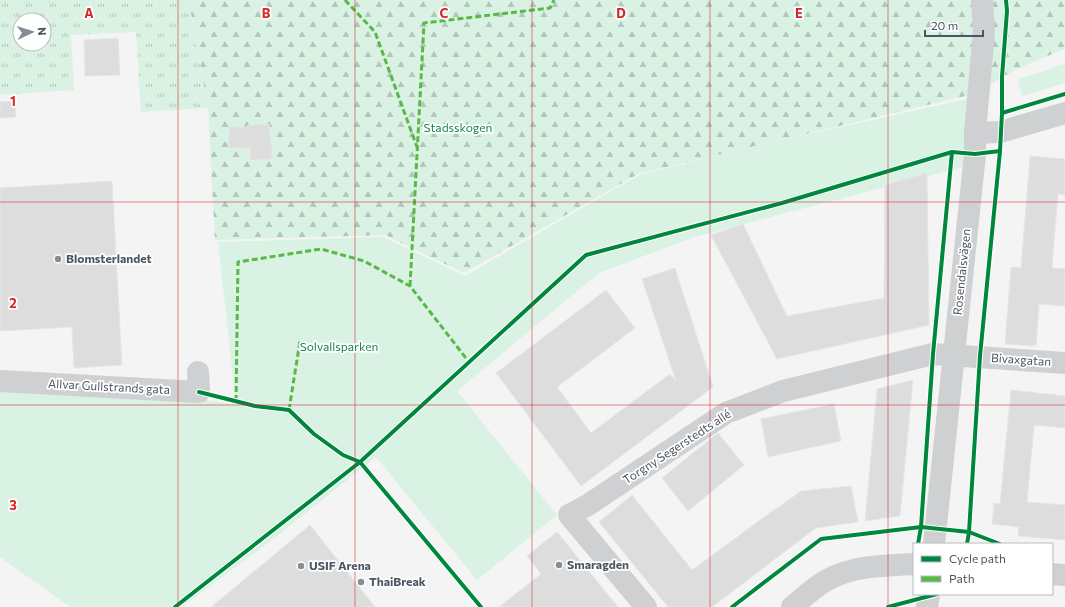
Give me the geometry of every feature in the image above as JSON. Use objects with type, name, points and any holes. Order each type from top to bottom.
[{"type":"street","name":"Rosendalsvägen","points":[[934,543],[975,154],[975,133],[984,32],[982,0]]},
{"type":"street","points":[[975,133],[1000,132],[1065,112]]},
{"type":"street","name":"Torgny Segerstedts allé","points":[[646,607],[569,515],[588,505],[726,413],[783,391],[934,354],[953,355]]},
{"type":"street","name":"Bivaxgatan","points":[[953,355],[1065,363]]},
{"type":"street","name":"Allvar Gullstrands gata","points":[[0,380],[199,392],[198,372]]},
{"type":"street","points":[[792,607],[825,581],[845,572],[866,567],[913,564]]},
{"type":"street","points":[[1053,574],[1065,575]]},
{"type":"street","points":[[926,607],[929,595]]},
{"type":"green space","name":"Stadsskogen","points":[[0,0],[1065,0],[1065,49],[1028,64],[1002,77],[978,93],[638,174],[464,273],[385,235],[215,240],[208,108],[189,2],[0,2]]},
{"type":"green space","points":[[0,2],[189,2],[208,108],[141,112],[136,32],[71,35],[74,90],[0,95]]},
{"type":"green space","points":[[1065,64],[1065,83],[1022,96],[1018,79],[1051,69],[1051,67]]},
{"type":"green space","name":"Solvallsparken","points":[[976,97],[970,165],[694,237],[599,273],[457,391],[557,515],[477,580],[376,457],[272,540],[182,607],[70,607],[0,557],[0,389],[183,396],[236,405],[218,242],[383,237],[465,276],[639,175],[759,145]]},
{"type":"building","points":[[118,38],[120,75],[85,76],[84,40]]},
{"type":"building","points":[[15,101],[16,117],[0,118],[0,102]]},
{"type":"building","points":[[269,124],[272,159],[250,160],[250,148],[229,148],[229,127],[248,127],[248,125]]},
{"type":"building","points":[[1030,156],[1065,159],[1065,195],[1058,194],[1052,268],[1065,269],[1065,306],[1039,304],[1036,346],[1005,344],[1011,267],[1021,268]]},
{"type":"building","points":[[927,173],[929,325],[777,359],[711,235],[743,224],[787,316],[884,298],[885,185]]},
{"type":"building","name":"Blomsterlandet","points":[[112,181],[122,365],[74,368],[72,327],[0,331],[0,188]]},
{"type":"building","points":[[675,268],[713,387],[581,486],[496,373],[606,290],[635,328],[557,387],[591,433],[670,374],[676,381],[642,279]]},
{"type":"building","points":[[913,380],[900,516],[865,521],[877,389]]},
{"type":"building","points":[[1011,390],[1065,396],[1065,428],[1034,425],[1027,502],[1065,505],[1065,540],[1018,536],[1019,527],[992,524],[994,503],[1000,504]]},
{"type":"building","points":[[834,404],[841,441],[768,457],[761,419]]},
{"type":"building","points":[[718,433],[744,465],[688,511],[662,478]]},
{"type":"building","points":[[851,486],[858,522],[816,528],[712,607],[668,607],[599,522],[632,495],[692,570],[801,491]]},
{"type":"building","name":"USIF Arena","points":[[310,525],[375,607],[211,607]]},
{"type":"building","name":"Smaragden","points":[[557,532],[618,607],[499,607],[541,574],[527,556]]},
{"type":"marked path","points":[[345,0],[375,32],[417,147]]},
{"type":"marked path","points":[[410,286],[424,23],[550,8],[554,0]]},
{"type":"marked path","points":[[236,401],[238,262],[321,249],[364,261],[410,286],[469,362]]},
{"type":"marked path","points":[[289,410],[300,341]]},
{"type":"cycle path","points":[[967,543],[980,356],[1000,151],[1002,77],[1007,11],[1006,0]]},
{"type":"cycle path","points":[[1002,113],[1065,94]]},
{"type":"cycle path","points":[[175,607],[360,462],[586,255],[782,203],[952,152],[975,154],[1000,151]]},
{"type":"cycle path","points":[[918,543],[921,527],[933,354],[952,152]]},
{"type":"cycle path","points":[[199,392],[255,406],[289,410],[314,434],[343,455],[360,462],[481,607]]},
{"type":"cycle path","points":[[732,607],[821,539],[921,527],[969,532],[997,543]]},
{"type":"cycle path","points":[[888,607],[933,595]]},
{"type":"place","name":"Blomsterlandet","points":[[58,259]]},
{"type":"place","name":"Smaragden","points":[[559,565]]},
{"type":"place","name":"USIF Arena","points":[[301,566]]},
{"type":"place","name":"ThaiBreak","points":[[361,582]]}]
